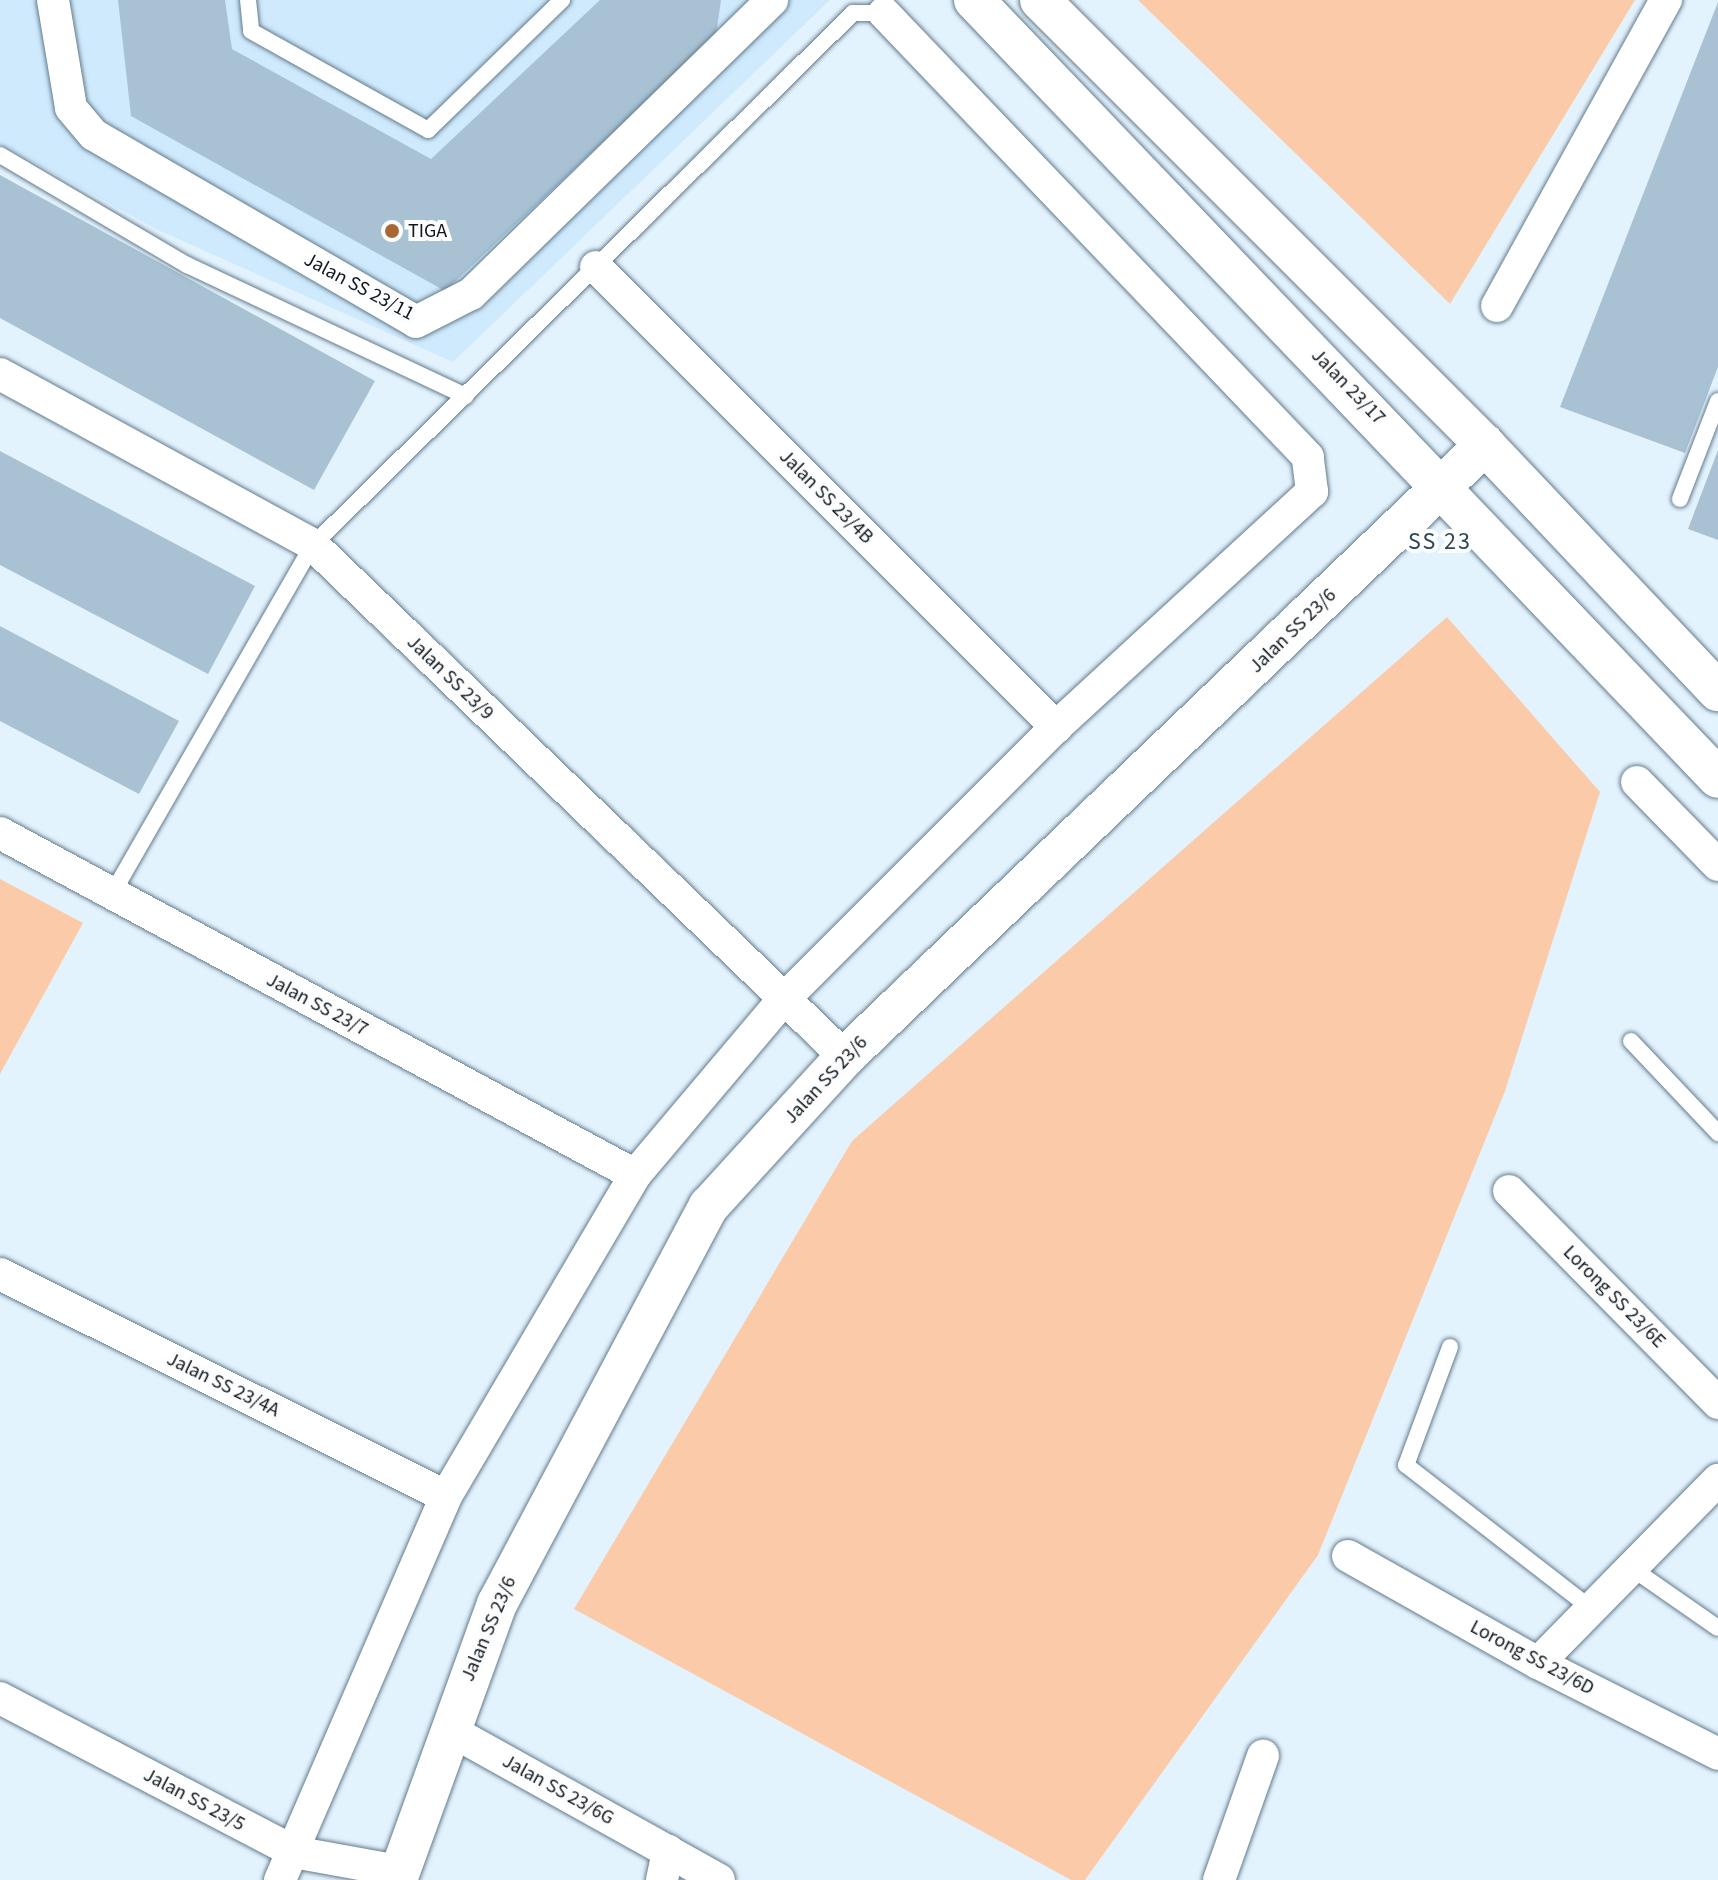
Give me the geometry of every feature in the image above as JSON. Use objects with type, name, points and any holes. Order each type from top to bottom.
[{"type":"street","name":"Jalan SS 23/11","points":[[53,0],[71,108],[94,135],[416,322],[471,294],[772,0]]},
{"type":"street","name":"Jalan 23/17","points":[[974,0],[1444,487],[1718,778]]},
{"type":"street","points":[[1040,0],[1485,445],[1718,691]]},
{"type":"street","points":[[1497,306],[1666,0]]},
{"type":"street","points":[[287,1866],[446,1496],[635,1175],[783,1000],[1056,727],[1312,492],[1314,475],[1308,457],[884,13]]},
{"type":"street","name":"Jalan SS 23/4B","points":[[596,267],[1056,727]]},
{"type":"street","name":"Jalan SS 23/9","points":[[0,374],[313,545],[845,1057]]},
{"type":"street","name":"Jalan SS 23/6","points":[[398,1876],[448,1729],[497,1604],[709,1206],[845,1057],[1485,445]]},
{"type":"street","points":[[1637,782],[1718,865]]},
{"type":"street","name":"Jalan SS 23/7","points":[[0,833],[635,1175]]},
{"type":"street","name":"Lorong SS 23/6E","points":[[1509,1191],[1718,1403]]},
{"type":"street","name":"Jalan SS 23/4A","points":[[0,1274],[446,1496]]},
{"type":"street","points":[[1538,1663],[1718,1480]]},
{"type":"street","name":"Lorong SS 23/6D","points":[[1348,1556],[1538,1663],[1718,1754]]},
{"type":"street","name":"Jalan SS 23/5","points":[[0,1698],[287,1866],[398,1876]]},
{"type":"street","name":"Jalan SS 23/6G","points":[[448,1729],[665,1866],[719,1880]]},
{"type":"street","points":[[1219,1880],[1263,1756]]},
{"type":"lane","points":[[248,0],[251,31],[428,130],[562,0]]},
{"type":"lane","points":[[112,894],[313,545],[853,13],[884,13]]},
{"type":"lane","points":[[0,155],[187,265],[466,396]]},
{"type":"lane","points":[[1680,499],[1718,401]]},
{"type":"lane","points":[[1631,1041],[1718,1133]]},
{"type":"lane","points":[[1450,1347],[1406,1465],[1593,1610]]},
{"type":"lane","points":[[1633,1569],[1718,1628]]},
{"type":"shaded area","points":[[0,0],[830,0],[453,362],[156,229],[0,144]]},
{"type":"shaded area","points":[[1138,0],[1635,0],[1450,304]]},
{"type":"shaded area","points":[[1447,617],[1600,792],[1505,1091],[1318,1555],[1085,1880],[1071,1880],[574,1609],[852,1141]]},
{"type":"shaded area","points":[[0,879],[83,923],[0,1074]]},
{"type":"building","points":[[118,0],[225,0],[232,49],[431,159],[600,0],[721,0],[716,35],[445,291],[131,116]]},
{"type":"building","points":[[1718,2],[1718,367],[1685,453],[1560,407]]},
{"type":"building","points":[[0,175],[375,381],[314,490],[0,318]]},
{"type":"building","points":[[1718,450],[1718,540],[1688,529]]},
{"type":"building","points":[[0,451],[255,586],[208,674],[0,565]]},
{"type":"building","points":[[0,626],[179,721],[139,794],[0,721]]},
{"type":"place","name":"TIGA","points":[[392,231]]},
{"type":"district","name":"SS 23","points":[[1440,542]]}]
